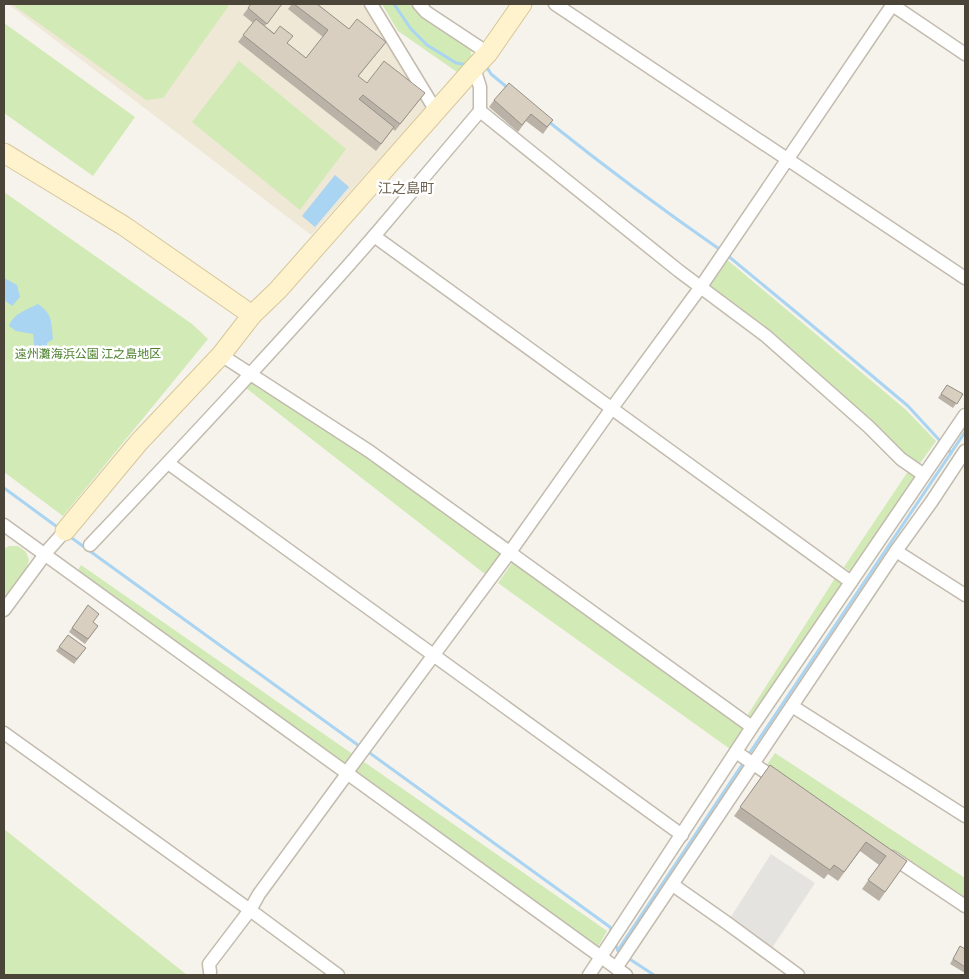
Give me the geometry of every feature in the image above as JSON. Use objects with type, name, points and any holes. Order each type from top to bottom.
[{"type":"street","points":[[371,4],[436,111]]},
{"type":"street","points":[[419,4],[426,12],[488,53]]},
{"type":"street","points":[[4,610],[47,552],[140,442],[221,355],[252,315],[278,290],[488,53],[522,4]]},
{"type":"street","points":[[555,4],[965,278]]},
{"type":"street","points":[[210,972],[209,964],[250,910],[259,894],[510,552],[700,288],[892,4],[965,54]]},
{"type":"street","points":[[90,545],[250,374],[374,236],[480,111],[480,87],[474,68]]},
{"type":"street","points":[[480,111],[700,288],[766,336],[869,427],[901,459],[924,475]]},
{"type":"street","points":[[4,153],[124,226],[252,315]]},
{"type":"street","points":[[374,236],[851,582]]},
{"type":"street","points":[[221,355],[369,450],[752,728]]},
{"type":"street","points":[[589,975],[752,728],[924,475],[964,420]]},
{"type":"street","points":[[4,525],[47,552],[349,771],[621,972],[673,885],[965,451]]},
{"type":"street","points":[[168,463],[682,835]]},
{"type":"street","points":[[896,551],[965,595]]},
{"type":"street","points":[[792,706],[965,816]]},
{"type":"street","points":[[4,732],[338,975]]},
{"type":"street","points":[[736,752],[786,786]]},
{"type":"street","points":[[884,852],[965,906]]},
{"type":"street","points":[[673,885],[798,975]]},
{"type":"shaded area","points":[[8,4],[363,4],[426,107],[311,235]]},
{"type":"shaded area","points":[[771,854],[815,883],[770,951],[727,923]]},
{"type":"green space","points":[[12,4],[230,4],[163,98],[146,100]]},
{"type":"green space","points":[[382,4],[414,4],[419,14],[471,50],[471,60],[457,72],[398,31]]},
{"type":"green space","points":[[4,23],[135,117],[93,176],[4,113]]},
{"type":"green space","points":[[239,61],[346,149],[300,210],[192,122]]},
{"type":"green space","name":"遠州灘海浜公園 江之島地区","points":[[4,192],[192,324],[208,339],[63,516],[4,472]]},
{"type":"green space","points":[[725,258],[905,409],[936,441],[918,466],[711,290],[708,284]]},
{"type":"green space","points":[[251,383],[366,455],[500,554],[485,574],[246,388]]},
{"type":"green space","points":[[909,470],[919,477],[853,574],[844,567]]},
{"type":"green space","points":[[9,546],[18,546],[26,552],[29,560],[26,569],[4,598],[4,549]]},
{"type":"green space","points":[[512,563],[744,729],[730,749],[498,583]]},
{"type":"green space","points":[[81,565],[607,931],[598,947],[78,570]]},
{"type":"green space","points":[[837,575],[844,586],[753,720],[747,716]]},
{"type":"green space","points":[[775,753],[965,878],[965,900],[766,766]]},
{"type":"green space","points":[[4,829],[187,975],[4,975]]},
{"type":"water","points":[[335,175],[349,187],[315,227],[302,216]]},
{"type":"water","points":[[4,278],[17,285],[20,297],[12,306],[4,300]]},
{"type":"water","points":[[38,304],[49,315],[53,339],[47,343],[47,350],[35,352],[33,334],[16,331],[9,326],[17,315]]},
{"type":"building","points":[[251,4],[282,4],[267,24],[248,8]]},
{"type":"building","points":[[294,4],[317,4],[349,29],[357,19],[386,42],[358,76],[367,83],[384,61],[425,93],[400,124],[363,95],[359,99],[394,127],[381,144],[243,35],[256,19],[274,34],[280,26],[293,36],[287,43],[306,58],[328,30]]},
{"type":"building","points":[[509,83],[553,120],[547,127],[531,114],[522,125],[494,100]]},
{"type":"building","points":[[947,385],[963,394],[957,404],[941,394]]},
{"type":"building","points":[[88,605],[99,614],[93,622],[98,626],[88,639],[72,628]]},
{"type":"building","points":[[68,635],[86,648],[77,659],[59,647]]},
{"type":"building","points":[[770,765],[907,861],[885,892],[868,880],[886,856],[866,842],[844,872],[834,865],[830,870],[740,807]]},
{"type":"building","points":[[960,946],[965,949],[965,967],[953,959]]},
{"type":"waterway","points":[[394,4],[411,29],[427,45],[456,63],[468,65]]},
{"type":"waterway","points":[[484,69],[488,69],[491,74],[508,88]]},
{"type":"waterway","points":[[549,122],[634,188],[722,251]]},
{"type":"waterway","points":[[727,255],[908,406],[942,443]]},
{"type":"waterway","points":[[747,757],[965,432]]},
{"type":"waterway","points":[[947,448],[951,453]]},
{"type":"waterway","points":[[4,488],[60,529]]},
{"type":"waterway","points":[[69,536],[362,748]]},
{"type":"waterway","points":[[367,751],[610,927],[612,933]]},
{"type":"waterway","points":[[618,950],[744,762]]},
{"type":"waterway","points":[[615,943],[618,951],[623,954]]},
{"type":"waterway","points":[[628,958],[654,975]]},
{"type":"district","name":"江之島町","points":[[406,188]]}]
